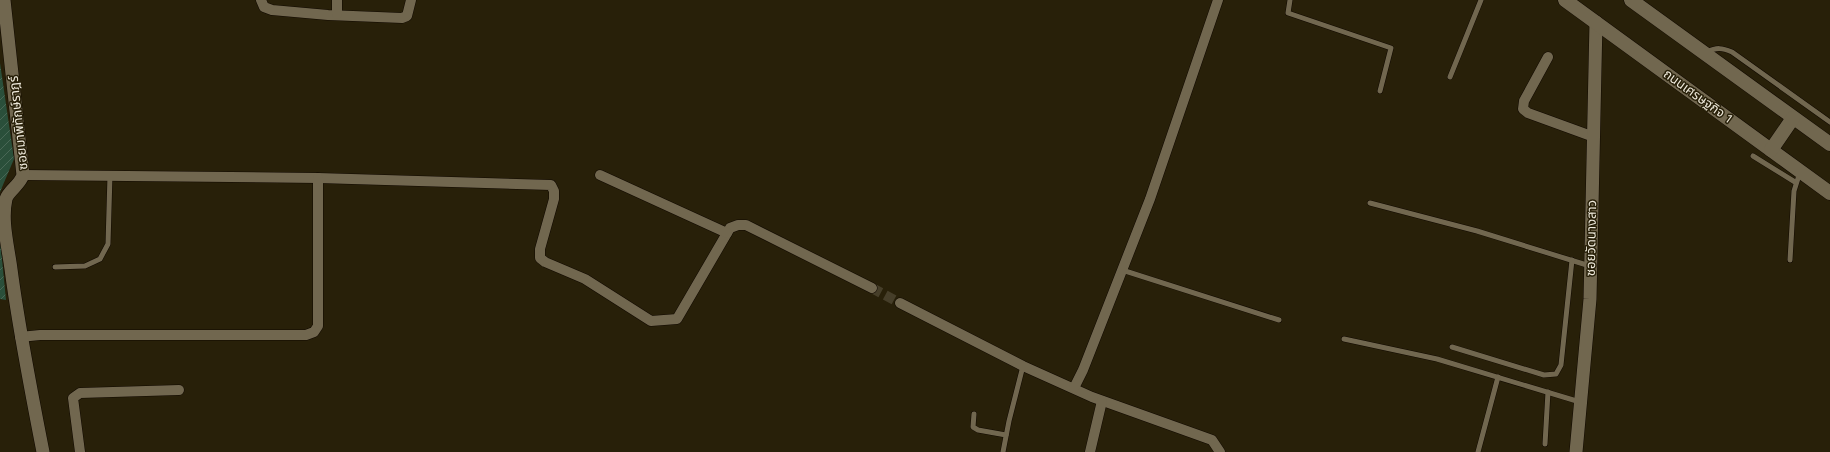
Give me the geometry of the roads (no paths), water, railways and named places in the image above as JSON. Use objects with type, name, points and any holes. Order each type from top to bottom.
[{"type":"main road","name":"ถนนเศรษฐกิจ 1","points":[[1565,0],[1771,150],[1798,177],[1830,193]]},
{"type":"main road","points":[[1631,0],[1830,144]]},
{"type":"main road","points":[[1771,150],[1793,118]]},
{"type":"street","name":"ซอยมาพิทักษ์ราฎร์","points":[[4,0],[4,32],[22,179],[5,194],[4,209],[6,231],[30,336],[43,452]]},
{"type":"street","points":[[261,0],[264,7],[272,10],[402,18],[407,16],[411,0]]},
{"type":"street","points":[[337,0],[337,14]]},
{"type":"street","points":[[1074,388],[1083,370],[1152,192],[1218,0]]},
{"type":"street","name":"ซอยวัดนางสาว","points":[[1576,452],[1590,299],[1596,22]]},
{"type":"street","points":[[1548,57],[1524,101],[1523,110],[1594,137]]},
{"type":"street","points":[[22,179],[110,175],[318,178],[551,185],[554,191],[554,198],[540,249],[540,258],[585,279],[651,321],[677,319],[730,228],[738,224],[746,225],[872,288]]},
{"type":"street","points":[[600,175],[727,233]]},
{"type":"street","points":[[30,336],[299,335],[314,332],[318,326],[318,178]]},
{"type":"street","points":[[900,303],[1023,366],[1102,401],[1212,440],[1220,452]]},
{"type":"street","points":[[80,452],[73,398],[80,393],[179,390]]},
{"type":"street","points":[[1090,452],[1102,401]]},
{"type":"lane","points":[[1290,0],[1288,13],[1391,48],[1380,91]]},
{"type":"lane","points":[[1450,77],[1481,0]]},
{"type":"lane","points":[[1704,54],[1714,49],[1721,48],[1732,52],[1830,122]]},
{"type":"lane","points":[[1753,156],[1798,177],[1793,199],[1790,260]]},
{"type":"lane","points":[[54,267],[85,266],[100,260],[108,244],[110,175]]},
{"type":"lane","points":[[1370,203],[1477,231],[1591,266]]},
{"type":"lane","points":[[1452,347],[1544,375],[1556,374],[1560,365],[1572,260]]},
{"type":"lane","points":[[1122,270],[1279,320]]},
{"type":"lane","points":[[1344,339],[1437,359],[1581,403]]},
{"type":"lane","points":[[1003,452],[1023,366]]},
{"type":"lane","points":[[1478,452],[1498,378]]},
{"type":"lane","points":[[1545,444],[1548,392]]},
{"type":"lane","points":[[974,414],[973,427],[978,430],[1006,435]]},
{"type":"tunnel","points":[[872,288],[900,303]]}]
